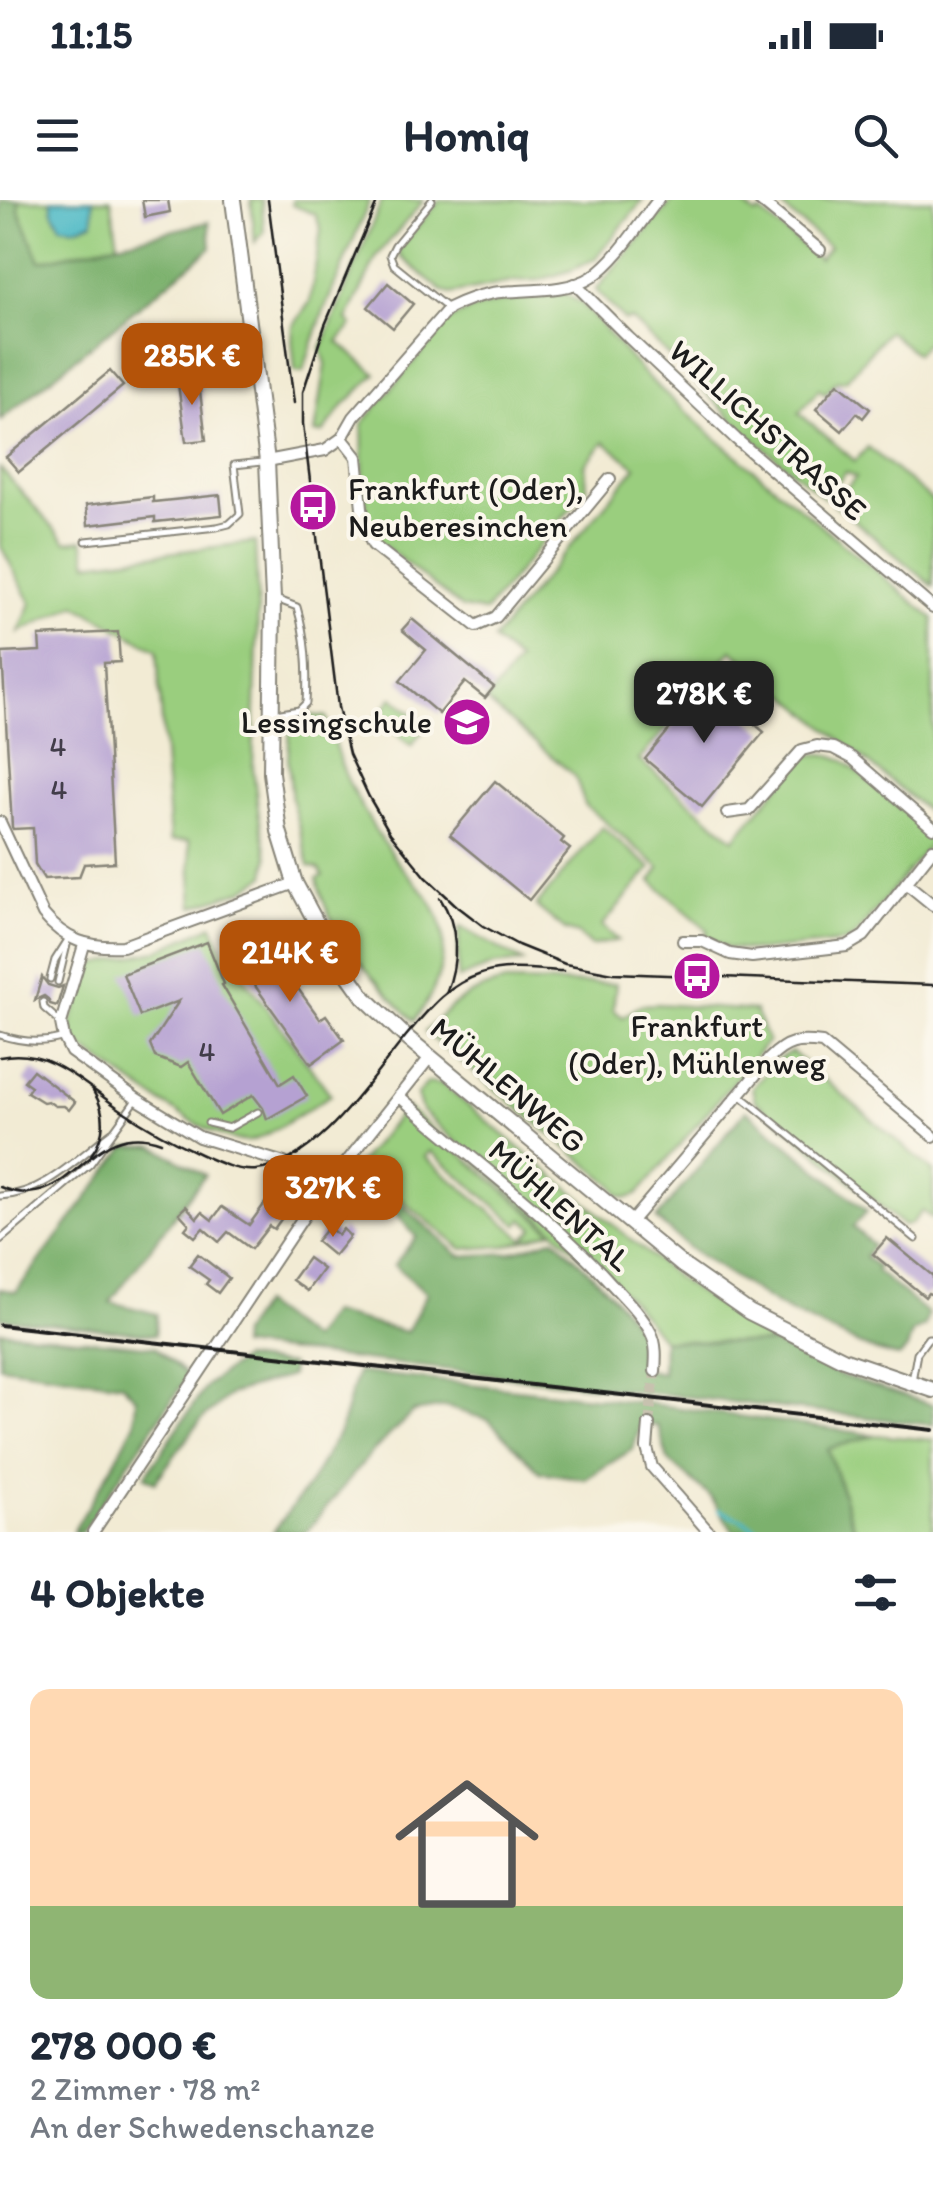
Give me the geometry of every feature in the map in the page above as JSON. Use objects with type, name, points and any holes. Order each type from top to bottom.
[{"type":"street","name":"MÜHLENWEG","points":[[233,200],[267,461],[273,599],[274,803],[295,882],[332,952],[364,996],[406,1037],[682,1265],[749,1312],[842,1360],[933,1390]]},
{"type":"street","points":[[267,461],[325,450],[342,438],[354,417],[449,308],[465,300],[576,284],[591,277],[614,256],[658,200]]},
{"type":"street","points":[[759,200],[820,250]]},
{"type":"street","name":"WILLICHSTRASSE","points":[[576,284],[761,462],[933,608]]},
{"type":"street","points":[[342,438],[357,458],[364,528],[374,545],[476,626],[496,617],[610,479]]},
{"type":"street","points":[[727,814],[749,810],[802,750],[817,746],[833,748],[852,758],[933,828]]},
{"type":"street","points":[[0,822],[43,914],[53,926],[84,945],[123,946],[295,882]]},
{"type":"street","points":[[683,940],[752,957],[847,946],[864,936],[933,849]]},
{"type":"street","points":[[906,883],[933,905]]},
{"type":"street","points":[[84,945],[57,1019],[72,1052],[199,1137],[284,1163],[325,1188]]},
{"type":"street","points":[[630,1223],[780,1048],[799,1040],[822,1043],[933,1136]]},
{"type":"street","points":[[93,1532],[325,1188],[431,1056]]},
{"type":"street","name":"MÜHLENTAL","points":[[399,1096],[558,1231],[628,1302],[652,1335],[655,1371]]},
{"type":"street","points":[[649,1424],[647,1448],[652,1467],[709,1532]]},
{"type":"lane","points":[[432,200],[390,254],[394,265],[449,308]]},
{"type":"lane","points":[[86,541],[229,524],[240,514],[234,465],[267,461]]},
{"type":"lane","points":[[272,714],[299,710],[306,703],[307,687],[297,607],[273,599]]},
{"type":"lane","points":[[50,980],[55,960],[69,938]]},
{"type":"lane","points":[[58,982],[69,938]]},
{"type":"lane","points":[[43,1002],[44,1008],[57,1019]]},
{"type":"lane","points":[[51,1004],[57,1019]]},
{"type":"lane","points":[[0,1036],[19,1042],[64,1038]]},
{"type":"lane","points":[[739,1094],[916,1239]]},
{"type":"lane","points":[[0,1240],[90,1164],[138,1098]]},
{"type":"lane","points":[[208,1123],[229,1128],[258,1112]]},
{"type":"lane","points":[[0,1196],[22,1194],[60,1173],[116,1129]]},
{"type":"lane","points":[[912,1384],[918,1353],[928,1338],[933,1338]]},
{"type":"green space","points":[[0,200],[19,200],[19,211],[40,261],[209,222],[211,248],[0,420]]},
{"type":"green space","points":[[19,200],[111,200],[118,243],[40,261],[19,211]]},
{"type":"green space","points":[[251,200],[262,200],[264,232],[255,242]]},
{"type":"green space","points":[[292,200],[370,200],[303,372],[295,371],[293,326],[310,302],[321,229],[315,214],[292,205]]},
{"type":"green space","points":[[382,200],[424,200],[377,256],[347,320],[352,325],[338,342],[376,374],[343,406],[323,433],[315,433],[326,364],[321,349]]},
{"type":"green space","points":[[440,200],[643,200],[596,258],[572,270],[540,280],[450,294],[400,256],[399,248]]},
{"type":"green space","points":[[673,200],[738,200],[756,215],[760,212],[819,259],[829,247],[781,206],[786,200],[933,200],[933,335],[916,354],[888,331],[846,380],[836,381],[825,394],[819,389],[799,413],[855,461],[868,447],[933,501],[933,586],[833,503],[856,477],[846,472],[825,498],[751,437],[631,319],[625,321],[596,290]]},
{"type":"green space","points":[[564,293],[581,303],[645,375],[712,435],[933,618],[933,816],[732,650],[639,760],[734,839],[805,756],[820,754],[843,760],[930,832],[930,844],[846,942],[757,951],[727,948],[705,937],[708,930],[651,881],[660,868],[585,805],[575,776],[486,701],[518,661],[493,640],[636,467],[604,442],[585,465],[587,488],[485,612],[462,608],[378,541],[372,528],[364,484],[362,424],[448,321],[499,302]]},
{"type":"green space","points":[[0,468],[66,542],[83,540],[88,563],[255,542],[258,611],[253,767],[268,858],[265,876],[243,890],[193,907],[189,841],[170,841],[157,650],[76,605],[19,632],[31,603],[0,545]]},
{"type":"green space","points":[[393,697],[427,726],[411,746],[377,717]]},
{"type":"green space","points":[[308,715],[326,717],[358,800],[440,920],[441,965],[431,995],[414,1021],[369,974],[343,938],[323,900],[317,879],[323,876],[319,869],[309,866],[292,801],[288,758],[290,727]]},
{"type":"green space","points":[[602,827],[651,868],[602,926],[618,940],[591,946],[536,906]]},
{"type":"green space","points":[[213,925],[228,966],[235,965],[331,1095],[250,1141],[212,1131],[162,1103],[76,1043],[70,1026],[91,965],[156,951]]},
{"type":"green space","points":[[461,927],[523,962],[494,965],[458,979]]},
{"type":"green space","points":[[506,982],[616,984],[613,1010],[623,1017],[641,1005],[658,1004],[755,1011],[768,1041],[637,1195],[627,1198],[425,1032],[461,1000]]},
{"type":"green space","points":[[792,1052],[933,1171],[933,1219],[922,1211],[904,1226],[755,1101],[752,1088],[775,1062]]},
{"type":"green space","points":[[428,1082],[442,1084],[680,1280],[774,1344],[663,1340],[630,1299],[422,1111],[417,1095]]},
{"type":"green space","points":[[406,1107],[552,1231],[506,1246],[462,1249],[358,1164]],"holes":[[[430,1151],[518,1225],[523,1219],[534,1228],[524,1239],[425,1157]]]},
{"type":"green space","points":[[746,1110],[867,1211],[853,1227],[873,1245],[865,1257],[878,1267],[876,1271],[928,1314],[925,1326],[912,1333],[907,1349],[899,1357],[869,1349],[783,1309],[690,1249],[656,1219]]},
{"type":"green space","points":[[154,1146],[205,1175],[110,1302],[157,1314],[155,1335],[0,1318],[0,1289],[16,1292],[126,1147]]},
{"type":"green space","points":[[391,1195],[460,1256],[509,1253],[555,1238],[631,1319],[645,1347],[647,1370],[662,1373],[663,1340],[774,1344],[836,1374],[933,1405],[933,1425],[240,1346],[241,1334],[261,1304],[311,1340],[330,1313],[407,1332],[427,1293],[394,1265],[416,1237],[384,1200]]},
{"type":"green space","points":[[0,1331],[155,1347],[188,1376],[82,1532],[73,1532],[134,1425],[136,1398],[122,1384],[0,1366]]},
{"type":"green space","points":[[242,1359],[291,1365],[290,1376],[231,1394],[200,1421],[155,1482],[145,1476],[207,1385]]},
{"type":"green space","points":[[357,1372],[637,1402],[875,1435],[828,1449],[855,1532],[734,1532],[711,1497],[668,1460],[658,1426],[641,1424],[633,1449],[585,1479],[540,1472],[489,1420],[446,1407],[413,1412],[372,1452],[306,1532],[273,1532],[308,1486],[340,1430]]},
{"type":"green space","points":[[875,1435],[933,1440],[933,1532],[855,1532],[828,1449]]},
{"type":"water","points":[[51,200],[93,200],[93,222],[76,228],[61,226]]},
{"type":"building","points":[[142,200],[168,200],[170,212],[145,217]]},
{"type":"building","points":[[388,283],[413,304],[393,328],[368,307]]},
{"type":"building","points":[[218,328],[222,361],[189,365],[185,332]]},
{"type":"building","points":[[110,371],[123,386],[19,472],[6,457]]},
{"type":"building","points":[[198,375],[206,440],[186,442],[177,377]]},
{"type":"building","points":[[838,383],[870,409],[863,418],[857,413],[842,431],[816,409]]},
{"type":"building","points":[[220,495],[222,515],[88,525],[86,505]]},
{"type":"building","name":"Lessingschule","points":[[412,619],[494,687],[485,698],[465,682],[439,714],[400,681],[426,650],[402,630]]},
{"type":"building","points":[[118,632],[120,662],[104,663],[115,862],[84,864],[79,877],[44,879],[35,864],[33,828],[12,827],[2,653],[40,651],[39,636]]},
{"type":"building","points":[[707,684],[764,732],[702,807],[645,759]]},
{"type":"building","points":[[495,781],[564,838],[561,842],[570,849],[529,900],[450,835]]},
{"type":"building","points":[[207,942],[222,985],[280,1084],[294,1075],[307,1096],[267,1119],[253,1095],[220,1115],[188,1062],[181,1067],[155,1057],[150,1045],[179,1001],[140,1016],[123,974]]},
{"type":"building","points":[[265,943],[320,1019],[326,1015],[344,1040],[311,1064],[238,962]]},
{"type":"building","points":[[42,977],[48,985],[63,986],[57,1006],[44,996],[35,1000]]},
{"type":"building","points":[[33,1070],[75,1102],[69,1110],[27,1092],[31,1086],[24,1081]]},
{"type":"building","points":[[352,1186],[364,1196],[351,1211],[341,1202]]},
{"type":"building","points":[[276,1188],[294,1201],[274,1229],[269,1226],[251,1249],[228,1232],[219,1242],[203,1228],[195,1237],[185,1229],[189,1224],[179,1213],[186,1206],[197,1218],[202,1212],[212,1220],[222,1207],[249,1225]]},
{"type":"building","points":[[328,1227],[338,1235],[343,1229],[350,1236],[334,1256],[316,1241]]},
{"type":"building","points":[[887,1238],[933,1276],[933,1295],[928,1293],[925,1297],[873,1254]]},
{"type":"building","points":[[198,1254],[229,1278],[218,1293],[206,1284],[209,1280],[189,1266]]},
{"type":"building","points":[[308,1258],[323,1269],[307,1291],[292,1280]]},
{"type":"waterway","points":[[719,1510],[761,1532]]},
{"type":"tunnel","points":[[649,1424],[655,1371]]},
{"type":"tram line","points":[[268,200],[294,403]]},
{"type":"tram line","points":[[378,200],[325,325],[303,392],[303,424],[338,707],[349,754],[390,833],[426,877],[483,926],[565,964],[613,973],[933,985]]},
{"type":"tram line","points":[[440,898],[451,920],[455,944],[446,993]]},
{"type":"tram line","points":[[0,1057],[18,1055],[50,1062],[179,1144],[228,1166],[257,1170],[279,1164],[321,1136],[359,1096],[422,1017],[458,985],[501,970],[563,971]]},
{"type":"tram line","points":[[91,1155],[103,1123],[93,1091]]},
{"type":"tram line","points":[[0,1187],[25,1193],[46,1189],[115,1142],[136,1137],[161,1142]]},
{"type":"railway","points":[[0,1325],[933,1430]]},
{"type":"place","name":"Frankfurt (Oder), Neuberesinchen","points":[[313,507]]},
{"type":"place","name":"Lessingschule","points":[[467,722]]},
{"type":"place","name":"Frankfurt (Oder), Mühlenweg","points":[[697,976]]}]
